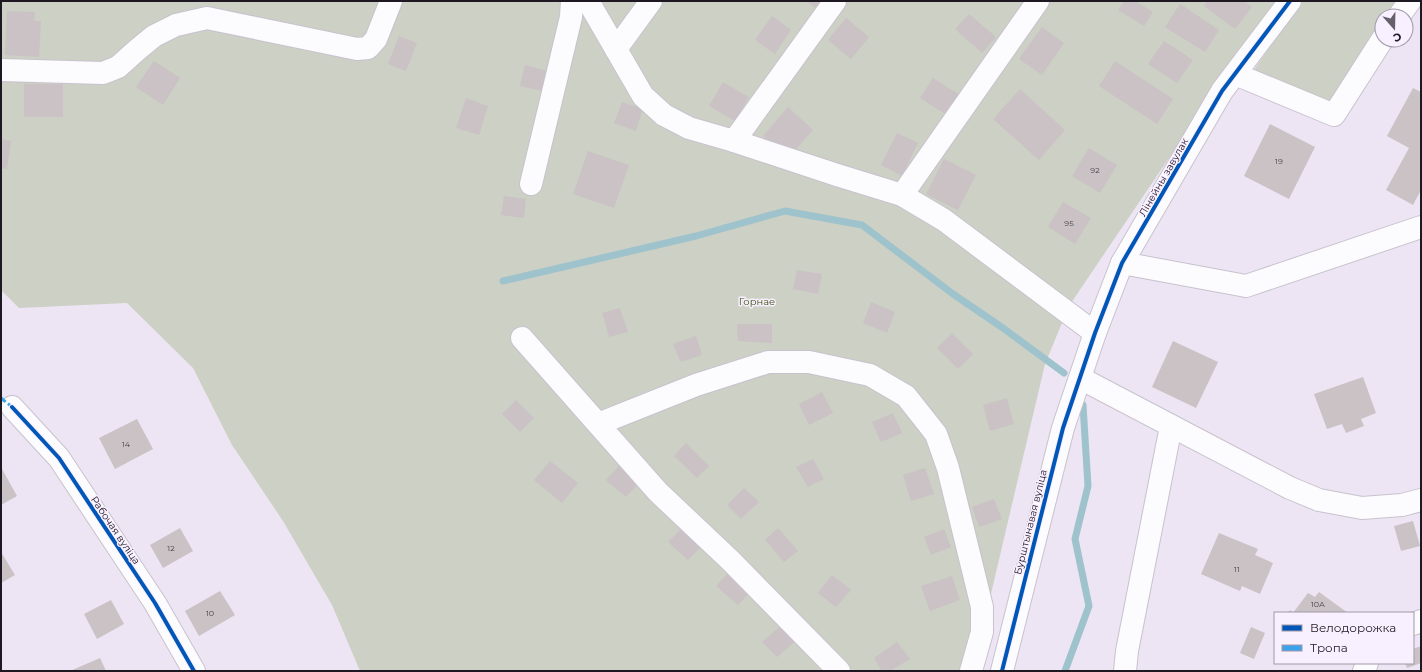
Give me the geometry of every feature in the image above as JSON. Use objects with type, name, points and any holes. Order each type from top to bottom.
[{"type":"street","points":[[1,70],[103,74],[118,68],[154,36],[176,25],[207,18],[357,49],[368,48],[376,39],[391,1]]},
{"type":"street","points":[[531,184],[571,18],[572,1]]},
{"type":"street","points":[[588,1],[643,96],[664,115],[688,128],[734,141],[902,195],[944,220],[1095,333]]},
{"type":"street","points":[[616,49],[651,1]]},
{"type":"street","points":[[734,141],[835,1]]},
{"type":"street","points":[[902,195],[1038,1]]},
{"type":"street","name":"Лінейны завулак","points":[[1080,378],[1095,333],[1122,263],[1222,91],[1290,1]]},
{"type":"street","points":[[1235,74],[1334,116],[1377,48]]},
{"type":"street","points":[[1122,263],[1246,286],[1421,227]]},
{"type":"street","points":[[522,338],[658,492],[730,560],[839,671]]},
{"type":"street","points":[[598,424],[696,385],[768,362],[809,362],[870,376],[906,396],[936,434],[946,461],[982,607],[982,632],[971,671]]},
{"type":"street","points":[[1080,378],[1290,488],[1319,500],[1362,508],[1402,505],[1421,500]]},
{"type":"street","name":"Бурштынавая вуліца","points":[[1002,671],[1063,428],[1080,378]]},
{"type":"street","name":"Рабочая вуліца","points":[[12,407],[59,458],[155,603],[194,671]]},
{"type":"street","points":[[1125,671],[1127,651],[1171,426]]},
{"type":"green space","name":"Горнае","points":[[1,1],[1275,1],[1069,306],[1045,364],[982,632],[976,671],[360,671],[332,605],[283,521],[232,445],[193,368],[127,303],[19,308],[1,290]]},
{"type":"green space","points":[[1301,1],[1402,1],[1397,8],[1374,8],[1374,41],[1332,109],[1252,73]]},
{"type":"building","points":[[806,1],[820,1],[816,8]]},
{"type":"building","points":[[1124,1],[1135,1],[1153,12],[1144,26],[1118,10]]},
{"type":"building","points":[[1207,1],[1244,1],[1252,7],[1235,29],[1204,6]]},
{"type":"building","points":[[1180,4],[1219,30],[1205,52],[1165,27]]},
{"type":"building","points":[[7,11],[35,12],[34,21],[41,21],[39,57],[5,55]]},
{"type":"building","points":[[969,14],[996,37],[982,53],[955,29]]},
{"type":"building","points":[[772,16],[791,30],[775,54],[755,40]]},
{"type":"building","points":[[846,18],[869,37],[851,59],[828,40]]},
{"type":"building","points":[[1042,27],[1064,43],[1042,75],[1019,59]]},
{"type":"building","points":[[399,36],[417,43],[406,71],[388,64]]},
{"type":"building","points":[[1164,41],[1193,60],[1177,83],[1148,64]]},
{"type":"building","points":[[154,61],[180,78],[163,105],[136,87]]},
{"type":"building","points":[[1115,61],[1173,99],[1157,124],[1099,86]]},
{"type":"building","points":[[525,65],[547,71],[542,91],[520,86]]},
{"type":"building","points":[[933,78],[960,95],[947,115],[920,98]]},
{"type":"building","points":[[723,82],[749,97],[735,121],[709,106]]},
{"type":"building","points":[[24,84],[63,84],[63,117],[24,117]]},
{"type":"building","points":[[1413,88],[1421,92],[1421,190],[1413,205],[1386,190],[1409,148],[1387,136]]},
{"type":"building","points":[[1020,89],[1065,130],[1039,160],[993,119]]},
{"type":"building","points":[[466,98],[488,106],[479,135],[456,128]]},
{"type":"building","points":[[622,102],[643,109],[636,131],[614,123]]},
{"type":"building","points":[[788,107],[813,130],[788,158],[763,136]]},
{"type":"building","points":[[1270,124],[1315,147],[1289,199],[1244,176]]},
{"type":"building","points":[[897,133],[918,143],[902,176],[881,165]]},
{"type":"building","points":[[1,139],[11,141],[7,169],[1,168]]},
{"type":"building","points":[[1089,148],[1117,165],[1100,193],[1072,176]]},
{"type":"building","points":[[588,151],[629,165],[614,208],[573,194]]},
{"type":"building","points":[[944,159],[976,175],[958,210],[926,194]]},
{"type":"building","points":[[504,196],[526,199],[524,218],[501,215]]},
{"type":"building","points":[[1063,202],[1091,218],[1075,244],[1048,227]]},
{"type":"building","points":[[797,270],[822,274],[818,294],[793,289]]},
{"type":"building","points":[[871,302],[895,312],[887,333],[863,323]]},
{"type":"building","points":[[620,308],[628,332],[609,337],[602,313]]},
{"type":"building","points":[[737,324],[772,324],[772,343],[738,341]]},
{"type":"building","points":[[952,333],[973,354],[958,369],[937,348]]},
{"type":"building","points":[[696,336],[702,355],[681,362],[673,344]]},
{"type":"building","points":[[1173,341],[1218,362],[1196,408],[1152,387]]},
{"type":"building","points":[[1363,377],[1376,413],[1361,419],[1364,426],[1346,433],[1342,424],[1327,429],[1314,394]]},
{"type":"building","points":[[822,392],[833,413],[809,425],[799,404]]},
{"type":"building","points":[[1007,398],[1014,424],[990,431],[983,405]]},
{"type":"building","points":[[516,400],[534,418],[520,432],[502,414]]},
{"type":"building","points":[[893,413],[902,433],[881,442],[872,422]]},
{"type":"building","points":[[137,419],[153,449],[115,469],[99,438]]},
{"type":"building","points":[[686,443],[709,466],[697,478],[674,456]]},
{"type":"building","points":[[813,459],[824,479],[808,487],[796,467]]},
{"type":"building","points":[[550,461],[578,483],[562,503],[534,480]]},
{"type":"building","points":[[620,465],[640,482],[626,497],[606,480]]},
{"type":"building","points":[[925,468],[934,494],[911,501],[903,475]]},
{"type":"building","points":[[2,469],[17,496],[1,505],[1,470]]},
{"type":"building","points":[[744,488],[759,502],[741,519],[727,505]]},
{"type":"building","points":[[994,499],[1002,519],[979,527],[972,507]]},
{"type":"building","points":[[1413,521],[1420,546],[1401,551],[1394,526]]},
{"type":"building","points":[[684,526],[703,545],[688,560],[668,542]]},
{"type":"building","points":[[180,528],[193,551],[163,568],[150,545]]},
{"type":"building","points":[[778,528],[798,551],[784,562],[765,540]]},
{"type":"building","points":[[944,529],[951,547],[931,555],[924,537]]},
{"type":"building","points":[[1219,533],[1258,549],[1255,555],[1273,563],[1260,594],[1242,586],[1240,591],[1201,574]]},
{"type":"building","points":[[1,552],[15,575],[1,583]]},
{"type":"building","points":[[732,569],[753,589],[738,605],[716,586]]},
{"type":"building","points":[[832,575],[851,590],[836,607],[818,593]]},
{"type":"building","points":[[952,576],[960,600],[930,611],[921,586]]},
{"type":"building","points":[[220,591],[235,615],[199,636],[185,611]]},
{"type":"building","points":[[1319,592],[1347,612],[1294,612],[1308,593],[1315,597]]},
{"type":"building","points":[[111,600],[124,624],[97,639],[84,614]]},
{"type":"building","points":[[784,623],[799,638],[777,657],[762,642]]},
{"type":"building","points":[[1251,627],[1265,633],[1254,659],[1240,653]]},
{"type":"building","points":[[897,642],[910,659],[890,671],[882,671],[874,658]]},
{"type":"building","points":[[1421,646],[1421,663],[1407,668],[1405,664],[1414,664],[1414,649]]},
{"type":"building","points":[[100,658],[106,671],[70,671]]},
{"type":"waterway","points":[[503,281],[696,236],[785,211],[862,225],[953,294],[1003,328],[1064,373]]},
{"type":"waterway","points":[[1065,671],[1089,606],[1075,539],[1088,486],[1083,405]]},
{"type":"marked path","points":[[1,398],[12,407]]},
{"type":"cycle path","points":[[1002,671],[1063,428],[1095,333],[1122,263],[1222,91],[1290,1]]},
{"type":"cycle path","points":[[12,407],[59,458],[155,603],[194,671]]}]
